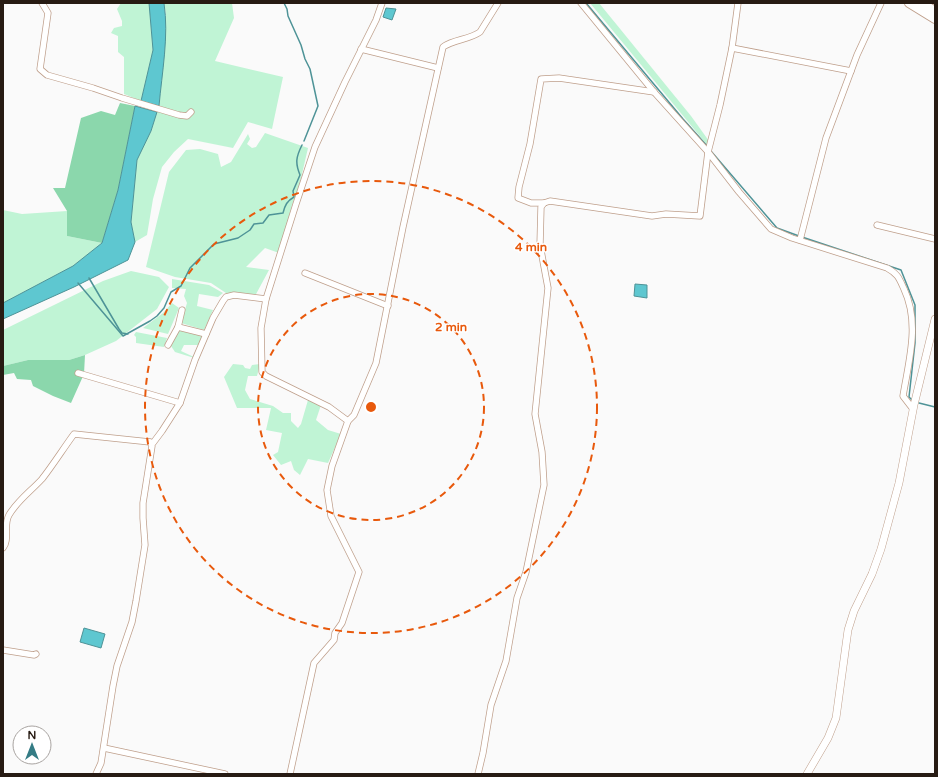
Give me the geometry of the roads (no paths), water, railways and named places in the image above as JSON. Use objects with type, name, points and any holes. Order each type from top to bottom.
[{"type":"highway","points":[[909,3],[935,19]]},
{"type":"highway","points":[[922,3],[935,11]]},
{"type":"main road","points":[[807,774],[828,738],[836,718],[850,622],[872,574],[881,549],[899,483],[913,409],[934,329],[935,319]]},
{"type":"street","points":[[42,3],[48,13],[40,69],[47,76],[93,88],[179,115],[187,116],[191,112]]},
{"type":"street","points":[[348,421],[329,407],[266,376],[262,372],[261,328],[266,299],[316,147],[376,20],[382,3]]},
{"type":"street","points":[[290,774],[314,662],[334,640],[335,633],[342,623],[360,572],[331,516],[327,490],[332,466],[348,421],[354,415],[376,362],[403,227],[443,47],[447,44],[476,35],[480,32],[498,3]]},
{"type":"street","points":[[581,3],[654,92],[709,150],[739,192],[771,229],[800,240],[888,268],[897,274],[909,299],[912,318],[911,354],[903,396],[913,409]]},
{"type":"street","points":[[654,92],[559,78],[541,79],[530,144],[519,187],[518,198],[531,203],[544,203],[550,201],[652,216],[666,214],[700,216],[709,150],[732,48],[738,3]]},
{"type":"street","points":[[800,240],[826,138],[867,30],[881,3]]},
{"type":"street","points":[[732,48],[851,71]]},
{"type":"street","points":[[361,49],[438,68]]},
{"type":"street","points":[[478,774],[491,705],[506,661],[517,598],[526,572],[544,485],[542,452],[535,414],[548,288],[540,245],[541,207],[544,203]]},
{"type":"street","points":[[877,225],[935,239]]},
{"type":"street","points":[[306,273],[388,306]]},
{"type":"street","points":[[3,548],[6,541],[6,524],[8,516],[42,479],[74,434],[153,443],[180,402],[195,360],[213,318],[226,297],[243,296],[266,299]]},
{"type":"street","points":[[168,345],[178,327],[182,310]]},
{"type":"street","points":[[178,327],[206,334]]},
{"type":"street","points":[[78,373],[180,402]]},
{"type":"street","points":[[96,774],[101,763],[104,748],[117,666],[132,622],[136,601],[145,545],[143,518],[152,446],[150,442]]},
{"type":"street","points":[[3,650],[34,655],[36,654]]},
{"type":"street","points":[[104,748],[225,774]]},
{"type":"water","points":[[149,3],[164,3],[166,28],[159,106],[141,101],[153,50]]},
{"type":"water","points":[[386,8],[396,9],[392,20],[383,17]]},
{"type":"water","points":[[135,106],[157,112],[151,131],[137,160],[131,222],[135,242],[128,260],[74,287],[3,319],[3,303],[73,266],[102,243],[118,190]]},
{"type":"water","points":[[635,284],[647,285],[647,298],[634,296]]},
{"type":"water","points":[[84,628],[105,634],[101,648],[80,642]]},
{"type":"waterway","points":[[284,3],[310,69],[318,106],[304,141]]},
{"type":"waterway","points":[[586,3],[708,147]]},
{"type":"waterway","points":[[78,283],[123,336],[150,321],[164,308],[171,292],[181,286],[190,268],[214,244],[238,238],[250,230],[254,224],[263,223],[269,215],[283,213],[287,204],[294,197],[293,191],[300,175],[297,167],[298,153],[302,145]]},
{"type":"waterway","points":[[710,150],[777,228],[799,236]]},
{"type":"waterway","points":[[802,237],[901,270],[915,305],[915,343],[909,397],[913,401]]},
{"type":"waterway","points":[[89,278],[119,329],[122,333],[128,334]]},
{"type":"waterway","points":[[919,403],[935,407]]}]
